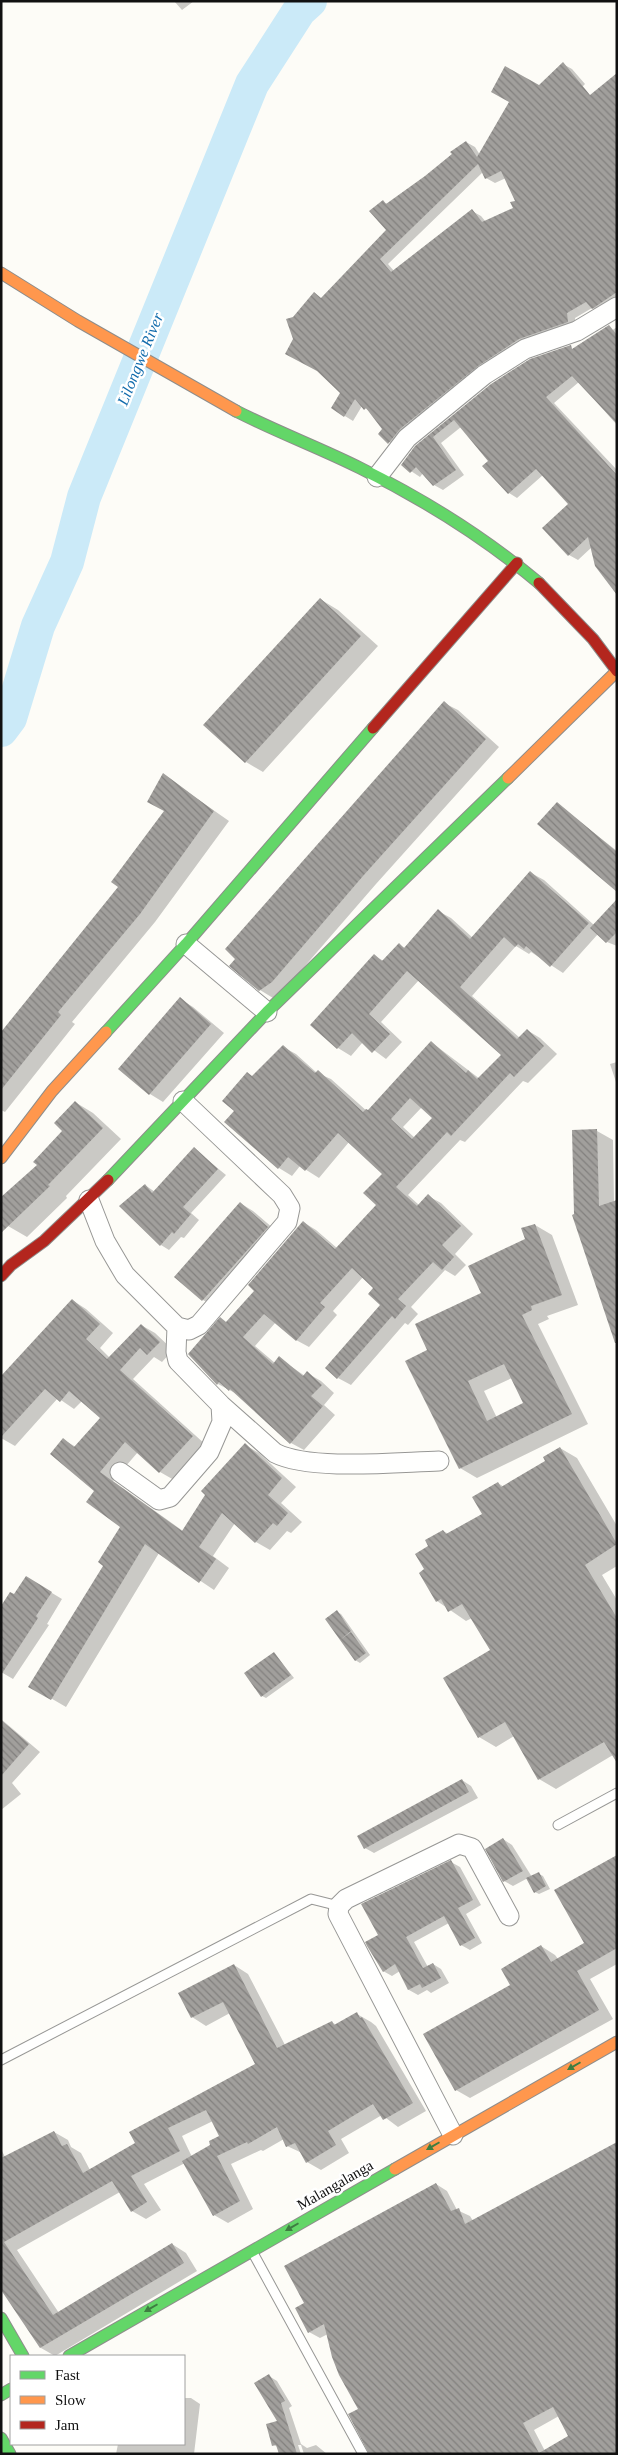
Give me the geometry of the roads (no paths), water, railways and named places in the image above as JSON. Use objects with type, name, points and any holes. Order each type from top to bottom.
[{"type":"main road","points":[[1,273],[56,309],[238,411],[377,476],[442,513],[517,563],[547,588],[574,615],[617,671],[393,892],[267,1012],[89,1200],[44,1241],[11,1265],[1,1276]]},
{"type":"main road","points":[[1,1158],[52,1090],[186,944],[517,563]]},
{"type":"main road","name":"Malangalanga","points":[[71,2355],[617,2042]]},
{"type":"main road","points":[[1,2318],[22,2355]]},
{"type":"main road","points":[[1,2438],[10,2454]]},
{"type":"street","points":[[377,476],[406,438],[484,375],[525,349],[577,331],[617,307]]},
{"type":"street","points":[[186,944],[267,1012]]},
{"type":"street","points":[[89,1200],[105,1241],[120,1267],[177,1327],[189,1330],[200,1325],[287,1222],[290,1208],[282,1194],[183,1101]]},
{"type":"street","points":[[177,1327],[176,1352],[178,1361],[275,1454],[285,1458],[343,1464],[438,1460]]},
{"type":"street","points":[[120,1472],[159,1500],[170,1497],[209,1452],[222,1422],[222,1405]]},
{"type":"street","points":[[453,2135],[338,1914],[339,1906],[346,1899],[459,1844],[472,1848],[509,1916]]},
{"type":"lane","points":[[558,1825],[617,1793]]},
{"type":"lane","points":[[1,2060],[312,1900],[339,1906]]},
{"type":"lane","points":[[251,2250],[364,2454]]},
{"type":"waterway","name":"Lilongwe River","points":[[1,730],[10,718],[38,626],[67,562],[84,497],[252,84],[299,11],[310,1]]}]
